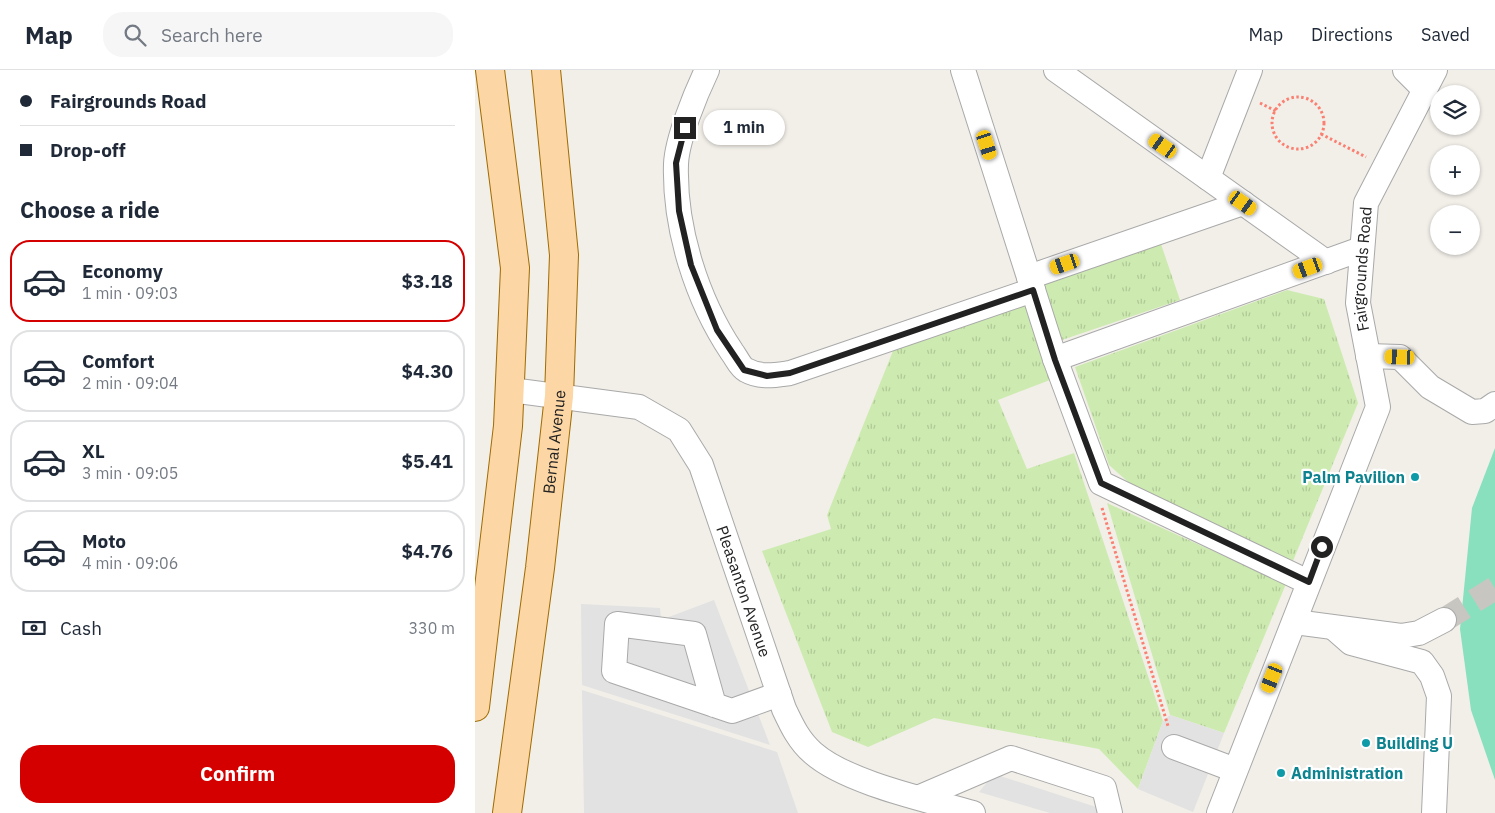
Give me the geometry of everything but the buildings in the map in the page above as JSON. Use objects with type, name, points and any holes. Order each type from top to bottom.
[{"type":"main road","points":[[475,707],[493,567],[511,390],[515,268],[490,70]]},
{"type":"main road","name":"Bernal Avenue","points":[[507,813],[540,568],[559,396],[565,255],[546,70]]},
{"type":"street","points":[[707,70],[685,128],[676,163],[679,211],[691,265],[717,330],[744,370],[767,376],[790,373],[1243,203]]},
{"type":"street","points":[[963,70],[1055,360],[1101,483],[1309,582]]},
{"type":"street","points":[[1056,70],[1326,262]]},
{"type":"street","points":[[1208,178],[1250,70]]},
{"type":"street","points":[[1405,70],[1430,80]]},
{"type":"street","name":"Fairgrounds Road","points":[[1219,813],[1378,407],[1358,303],[1366,203],[1430,80]]},
{"type":"street","points":[[1055,360],[1361,249]]},
{"type":"street","points":[[1368,356],[1400,357],[1430,387],[1473,412],[1485,411],[1495,404]]},
{"type":"street","name":"Pleasanton Avenue","points":[[511,390],[639,407],[679,430],[701,465],[779,694],[796,734],[813,753],[850,776],[973,813]]},
{"type":"street","points":[[1295,622],[1391,636],[1409,636],[1429,629],[1444,620]]},
{"type":"street","points":[[714,705],[694,634],[617,624],[614,672],[732,711],[779,694]]},
{"type":"street","points":[[1335,629],[1351,643],[1421,662],[1428,668],[1439,696],[1433,813]]},
{"type":"street","points":[[1174,747],[1235,770]]},
{"type":"street","points":[[920,797],[1011,758],[1104,788],[1110,813]]},
{"type":"path","points":[[1300,97],[1315,103],[1321,111],[1323,120],[1321,134],[1314,144],[1306,148],[1293,148],[1284,145],[1277,138],[1272,126],[1277,107],[1291,98],[1300,97]]},
{"type":"path","points":[[1321,134],[1385,166]]},
{"type":"path","points":[[1101,483],[1099,498],[1174,747]]},
{"type":"green space","points":[[1161,244],[1180,300],[1059,341],[1040,285]]},
{"type":"green space","points":[[1287,290],[1324,299],[1358,403],[1293,561],[1136,489],[1109,465],[1075,367]]},
{"type":"green space","points":[[1025,297],[1050,380],[998,400],[1027,469],[1074,453],[1163,721],[1138,789],[1099,749],[934,718],[868,747],[832,732],[762,551],[831,529],[827,515],[897,341]]},
{"type":"green space","points":[[1495,448],[1495,780],[1471,710],[1460,629],[1472,508]]},
{"type":"green space","points":[[1107,503],[1286,584],[1224,733],[1170,715]]},
{"type":"shaded area","points":[[714,600],[770,745],[582,685],[581,604],[660,608],[661,620]]},
{"type":"shaded area","points":[[582,690],[777,752],[798,813],[584,813]]},
{"type":"shaded area","points":[[1170,715],[1224,733],[1193,812],[1138,789],[1163,721]]},
{"type":"shaded area","points":[[994,774],[1099,808],[1097,813],[1050,813],[979,792]]},
{"type":"tunnel","points":[[1444,620],[1495,588]]},
{"type":"place","name":"Palm Pavilion","points":[[1415,477]]},
{"type":"place","name":"Building U","points":[[1366,743]]},
{"type":"place","name":"Administration","points":[[1281,773]]},
{"type":"route","points":[[685,128],[676,163],[679,211],[691,265],[717,330],[744,370],[767,376],[790,373],[1033,290],[1055,360],[1101,483],[1309,582],[1322,547]]}]
